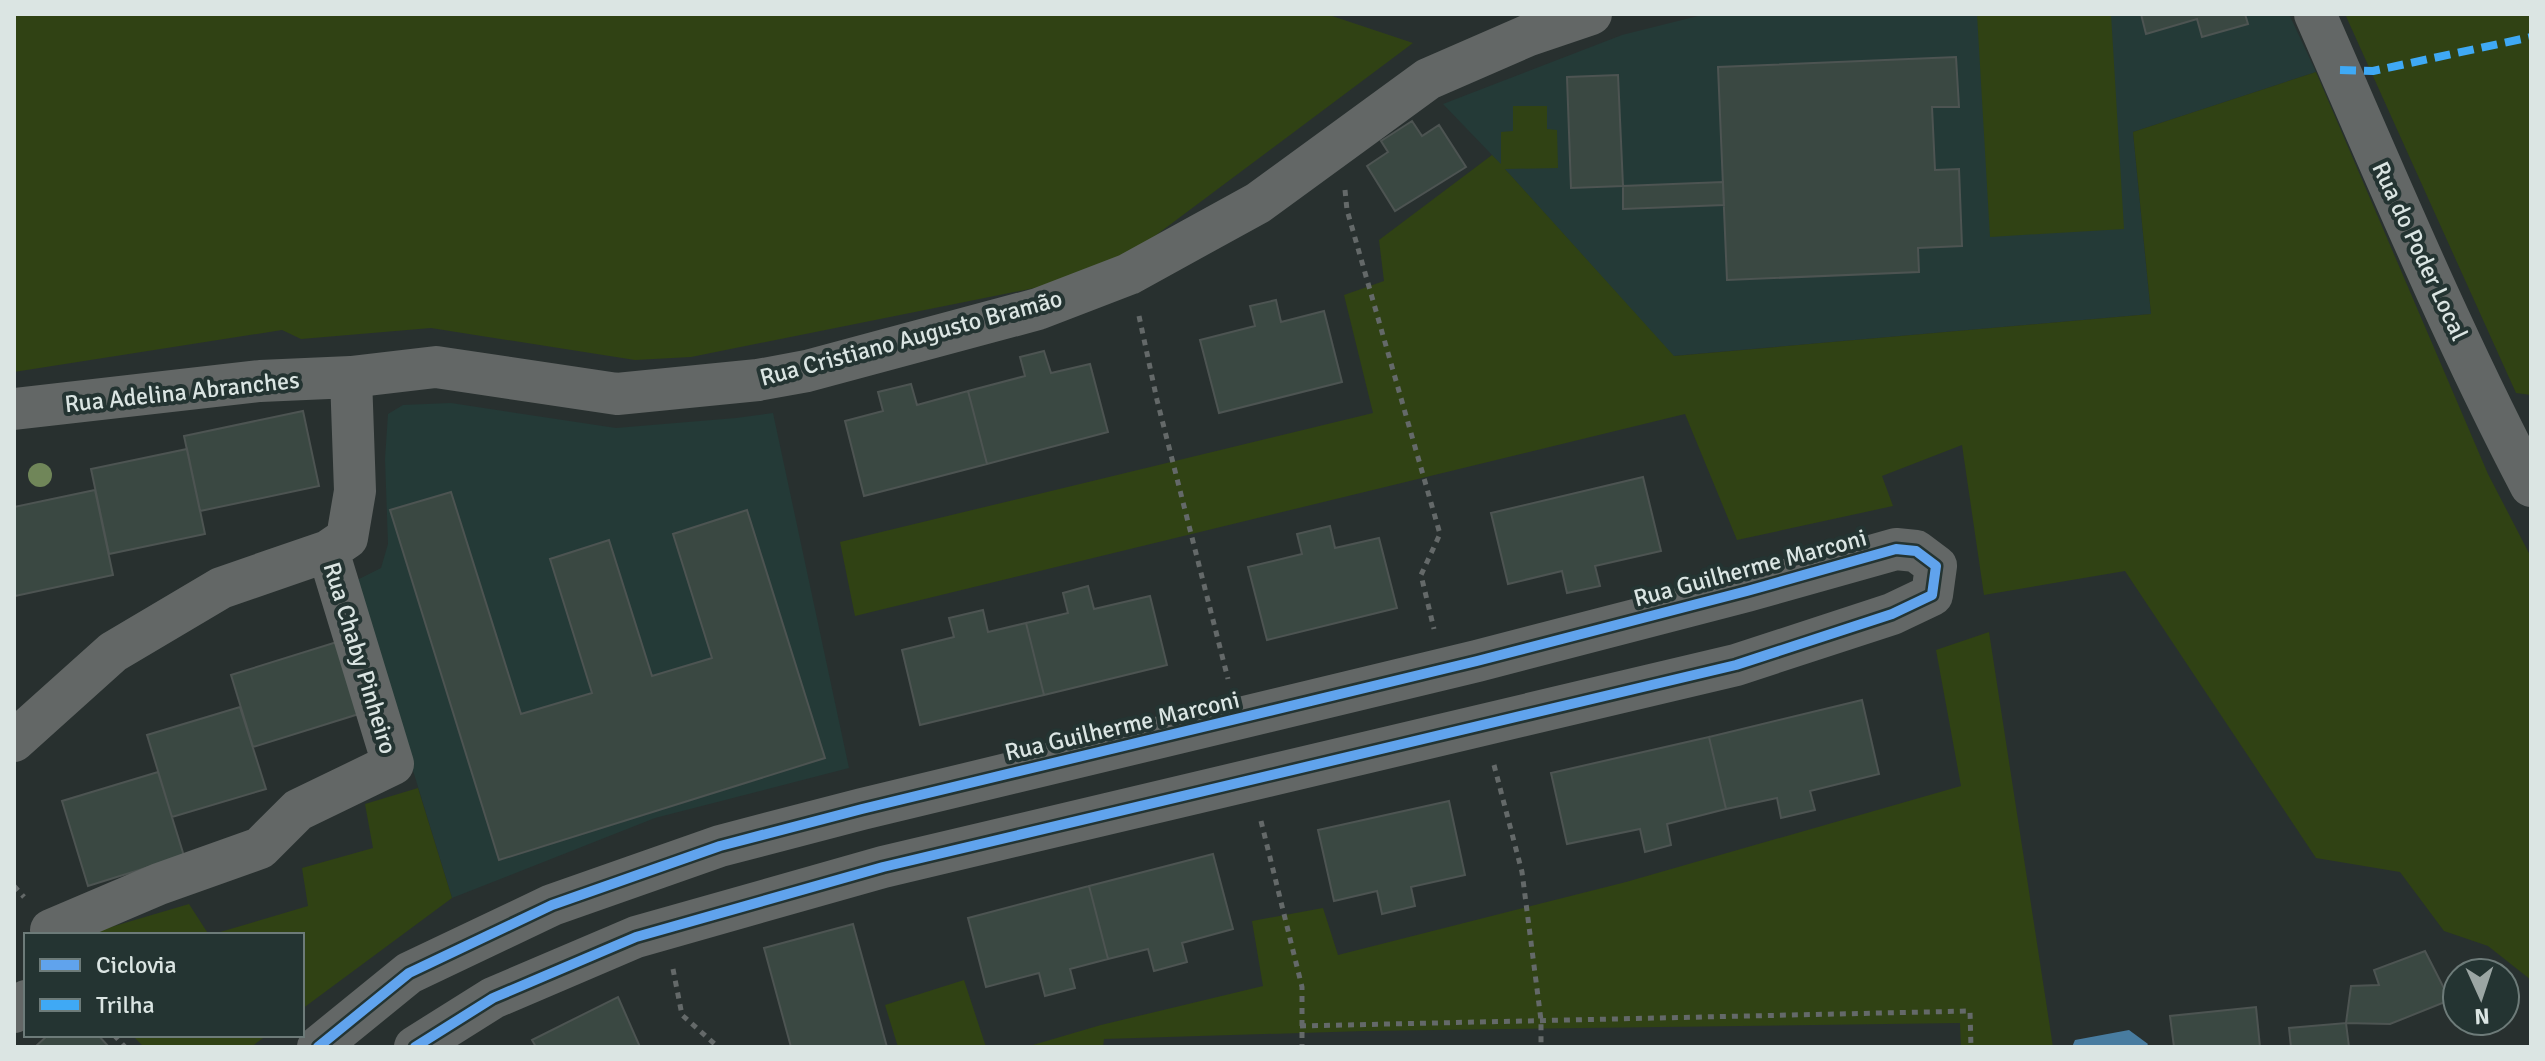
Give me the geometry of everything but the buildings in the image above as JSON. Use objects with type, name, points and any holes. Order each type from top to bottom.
[{"type":"street","name":"Rua Cristiano Augusto Bramão","points":[[351,377],[436,367],[617,394],[758,380],[807,371],[1038,309],[1129,274],[1258,203],[1428,79],[1529,35],[1591,14]]},
{"type":"street","name":"Rua do Poder Local","points":[[2315,14],[2391,189],[2520,443],[2531,486]]},
{"type":"street","name":"Rua Adelina Abranches","points":[[14,409],[260,381],[351,377]]},
{"type":"street","points":[[14,741],[113,652],[221,588],[328,551],[347,538],[355,491],[351,377]]},
{"type":"street","name":"Rua Guilherme Marconi","points":[[318,1047],[409,973],[552,905],[720,846],[1444,669],[1896,549],[1916,551],[1936,566],[1932,595],[1892,614],[1736,665],[883,867],[636,937],[493,998],[415,1047]]},
{"type":"street","name":"Rua Chaby Pinheiro","points":[[51,930],[159,884],[260,848],[298,810],[393,764],[328,551]]},
{"type":"street","points":[[1238,719],[1252,780]]},
{"type":"path","points":[[1355,132],[1347,210],[1440,534],[1421,575],[1444,669]]},
{"type":"path","points":[[1129,274],[1157,400],[1238,719]]},
{"type":"path","points":[[1485,724],[1522,872],[1541,1020],[1541,1047]]},
{"type":"path","points":[[1252,780],[1302,987],[1302,1047]]},
{"type":"path","points":[[1300,1026],[1970,1011],[1971,1047]]},
{"type":"path","points":[[682,1015],[718,1047]]},
{"type":"shaded area","points":[[1706,14],[2289,14],[2316,72],[2133,132],[2151,314],[1673,356],[1443,104],[1622,35]]},
{"type":"shaded area","points":[[451,403],[616,428],[773,413],[849,768],[655,818],[452,898],[355,581],[381,568],[388,544],[385,459],[388,414],[403,405]]},
{"type":"green space","points":[[14,14],[1326,14],[1413,43],[1104,274],[691,357],[635,360],[431,328],[301,339],[282,330],[14,372]]},
{"type":"green space","points":[[1977,14],[2111,14],[2124,229],[1990,237]]},
{"type":"green space","points":[[2345,14],[2531,14],[2531,395],[2516,393]]},
{"type":"green space","points":[[2316,72],[2488,474],[2531,557],[2531,980],[2521,972],[2521,957],[2502,957],[2488,946],[2444,931],[2400,872],[2316,858],[2125,571],[1984,595],[1962,445],[1882,476],[1893,506],[1737,540],[1685,414],[855,616],[840,542],[1373,413],[1344,295],[1384,281],[1379,240],[1492,155],[1501,164],[1501,132],[1513,131],[1513,106],[1547,106],[1547,129],[1557,130],[1558,168],[1505,169],[1674,356],[2151,314],[2133,132]]},
{"type":"green space","points":[[1989,632],[2053,1047],[1961,1047],[1960,1023],[1364,1031],[1104,1039],[1103,1047],[1026,1047],[1101,1025],[1263,986],[1252,921],[1323,908],[1338,955],[1626,882],[1961,786],[1936,650]]},
{"type":"green space","points":[[418,788],[452,898],[304,1008],[304,933],[217,933],[308,906],[302,868],[373,848],[365,804]]},
{"type":"green space","points":[[189,904],[208,933],[91,933]]},
{"type":"green space","points":[[964,980],[986,1047],[898,1047],[885,1005]]},
{"type":"green space","points":[[134,1037],[264,1037],[251,1047],[144,1047]]},
{"type":"water","points":[[2129,1030],[2148,1044],[2146,1047],[2072,1047],[2075,1040]]},
{"type":"marked path","points":[[2340,70],[2373,71],[2531,37]]},
{"type":"cycle path","points":[[318,1047],[409,973],[552,905],[720,846],[1477,661],[1896,549],[1916,551],[1936,566],[1932,595],[1892,614],[1736,665],[883,867],[636,937],[493,998],[415,1047]]}]
